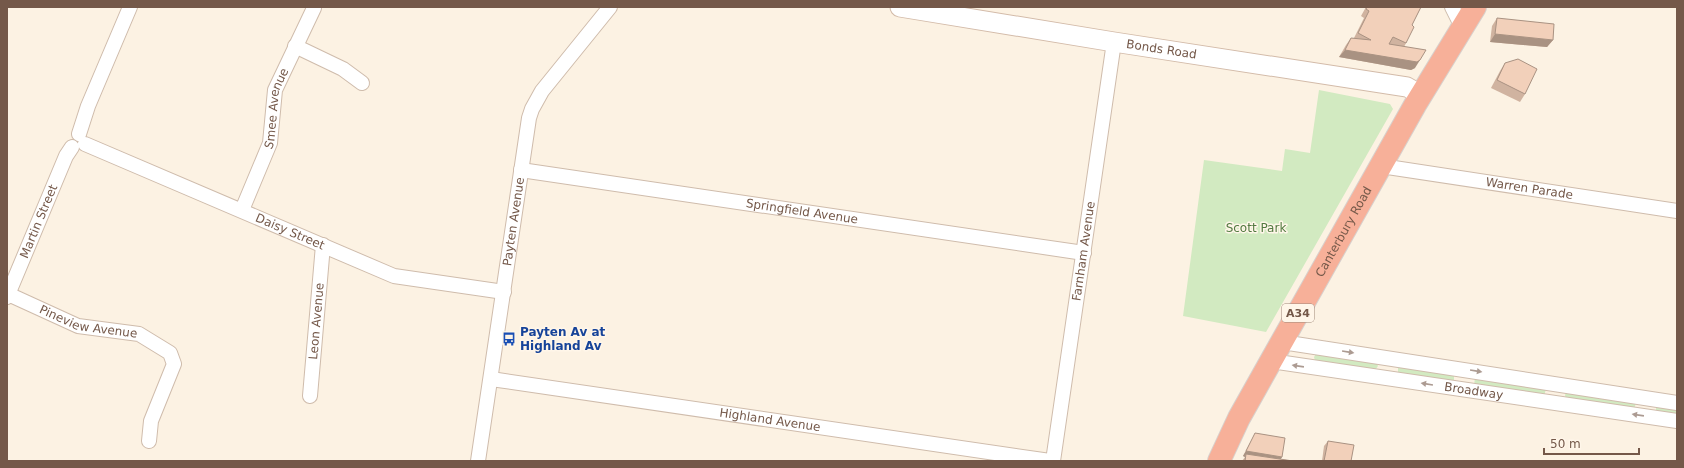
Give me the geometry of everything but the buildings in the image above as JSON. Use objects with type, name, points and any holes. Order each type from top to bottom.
[{"type":"highway","name":"Canterbury Road","points":[[1219,461],[1239,418],[1271,361],[1381,166],[1475,7]]},
{"type":"main road","name":"Bonds Road","points":[[900,7],[949,11],[1114,42],[1402,86],[1422,95]]},
{"type":"street","name":"Martin Street","points":[[8,295],[66,156],[79,142],[88,106],[130,7]]},
{"type":"street","name":"Payten Avenue","points":[[478,461],[529,118],[538,98],[610,7]]},
{"type":"street","points":[[1452,7],[1462,27]]},
{"type":"street","name":"Smee Avenue","points":[[242,210],[270,143],[275,90],[314,8]]},
{"type":"street","name":"Farnham Avenue","points":[[1053,461],[1114,42]]},
{"type":"street","points":[[295,46],[343,69],[362,83]]},
{"type":"street","name":"Daisy Street","points":[[79,142],[242,210],[394,276],[504,292]]},
{"type":"street","name":"Warren Parade","points":[[1381,166],[1677,211]]},
{"type":"street","name":"Springfield Avenue","points":[[521,170],[1084,253]]},
{"type":"street","name":"Leon Avenue","points":[[310,396],[323,246]]},
{"type":"street","name":"Pineview Avenue","points":[[8,295],[78,326],[139,334],[170,353],[174,364],[151,421],[149,441]]},
{"type":"street","name":"Broadway","points":[[1282,342],[1677,403]]},
{"type":"street","name":"Broadway","points":[[1271,361],[1677,421]]},
{"type":"street","name":"Highland Avenue","points":[[491,379],[1050,461]]},
{"type":"green space","name":"Scott Park","points":[[1319,90],[1390,104],[1393,109],[1266,332],[1183,316],[1204,160],[1282,171],[1285,149],[1310,153]]},
{"type":"green space","points":[[1316,354],[1376,362],[1378,366],[1375,370],[1315,361],[1314,357]]},
{"type":"green space","points":[[1398,366],[1454,374],[1454,380],[1453,382],[1398,374]]},
{"type":"green space","points":[[1475,378],[1546,389],[1544,396],[1474,385]]},
{"type":"green space","points":[[1567,391],[1636,403],[1634,409],[1566,399],[1565,395]]},
{"type":"green space","points":[[1656,406],[1677,406],[1677,417],[1656,412]]},
{"type":"place","name":"Payten Av at Highland Av","points":[[509,339]]}]
